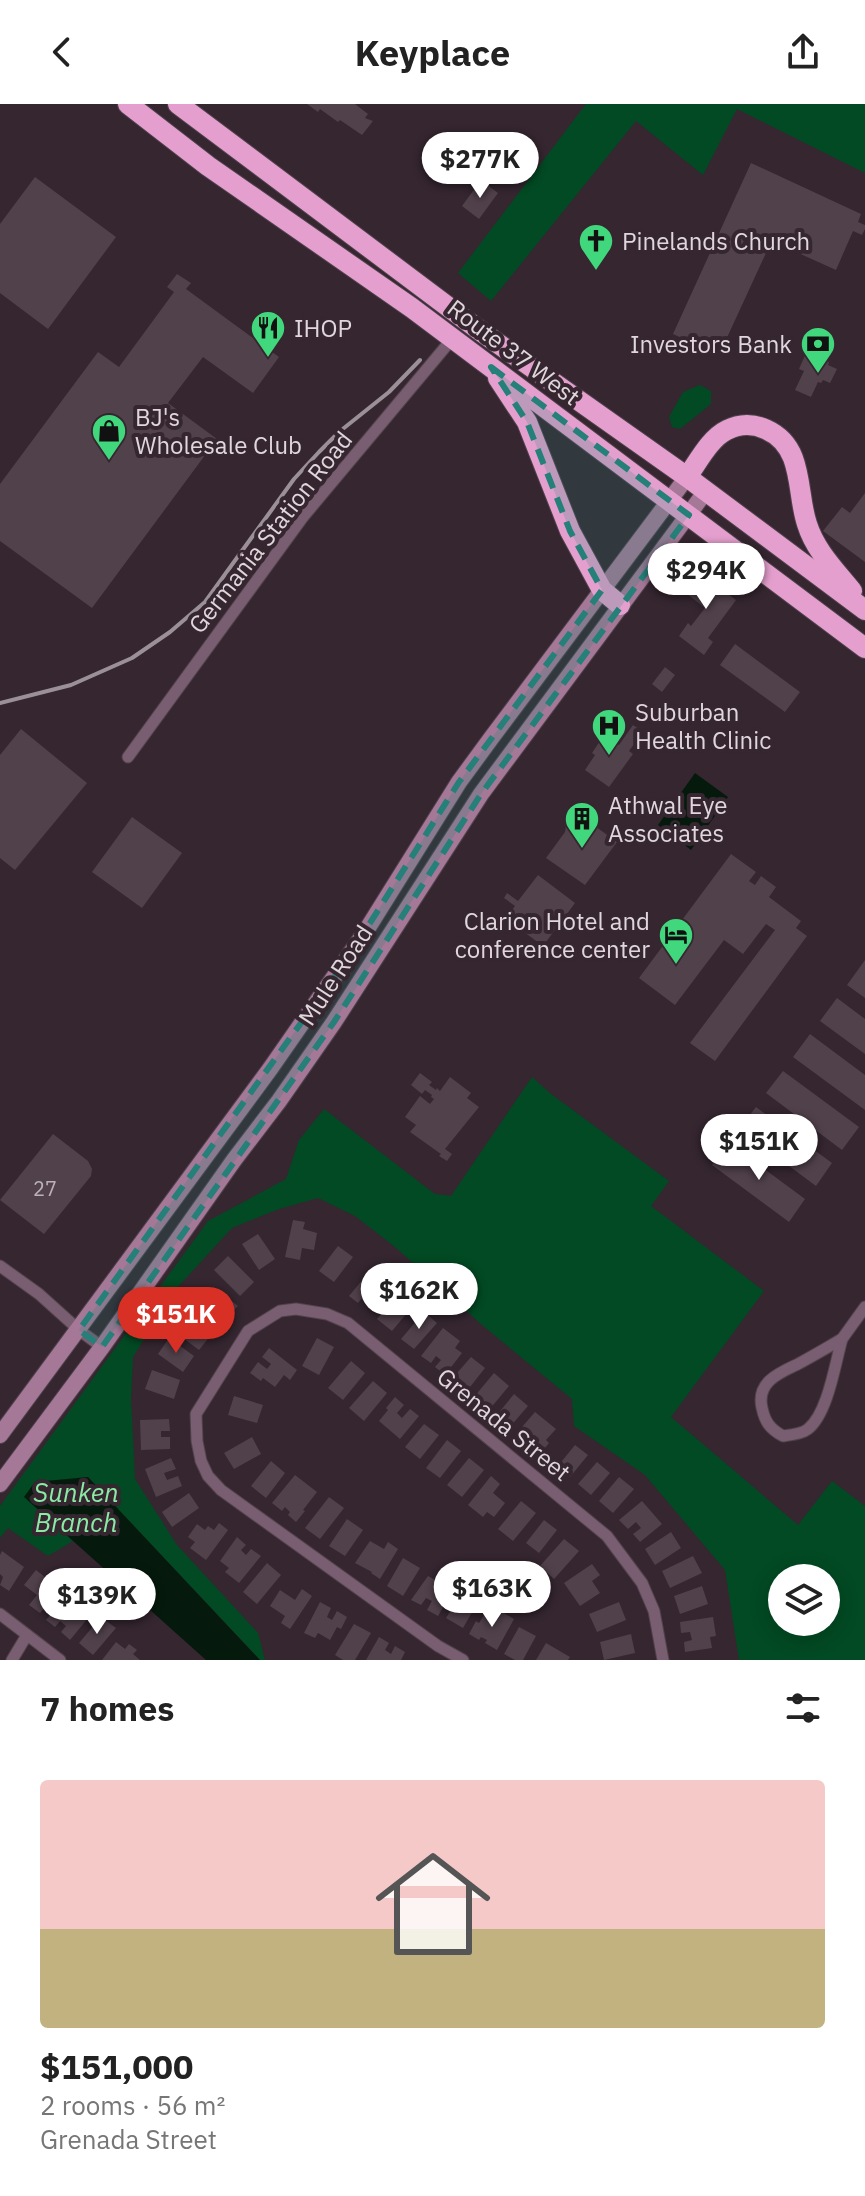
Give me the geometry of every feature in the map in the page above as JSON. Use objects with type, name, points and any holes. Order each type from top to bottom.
[{"type":"highway","name":"Route 37 West","points":[[128,104],[208,166],[412,308],[865,648]]},
{"type":"highway","name":"Route 37 West","points":[[178,104],[471,324],[687,477],[865,609]]},
{"type":"highway","points":[[491,367],[527,422],[570,531],[602,590],[620,605]]},
{"type":"highway","points":[[687,477],[714,440],[726,430],[746,425],[759,427],[785,442],[794,460],[807,524],[818,549],[865,609]]},
{"type":"main road","name":"Mule Road","points":[[0,1435],[249,1098],[364,934],[443,808],[492,737],[687,477]]},
{"type":"main road","name":"Mule Road","points":[[0,1484],[334,1022],[463,821],[513,750],[706,491]]},
{"type":"main road","points":[[492,737],[513,750]]},
{"type":"main road","points":[[443,808],[463,821]]},
{"type":"main road","points":[[313,1007],[334,1022]]},
{"type":"street","name":"Germania Station Road","points":[[128,757],[303,517],[452,339]]},
{"type":"street","points":[[0,1266],[102,1347]]},
{"type":"street","points":[[842,1339],[777,1373],[765,1385],[760,1402],[771,1429],[783,1436],[804,1432],[810,1427],[823,1407],[842,1339],[865,1307]]},
{"type":"street","name":"Grenada Street","points":[[463,1660],[438,1646],[221,1490],[208,1476],[197,1441],[196,1414],[248,1331],[280,1311],[296,1309],[327,1314],[348,1323],[607,1536],[642,1583],[654,1611],[663,1660]]},
{"type":"street","points":[[0,1614],[60,1660]]},
{"type":"street","points":[[12,1660],[27,1635]]},
{"type":"highlighted area","points":[[491,367],[689,515],[481,794],[334,1022],[102,1347],[79,1330],[348,958],[459,782],[602,590],[570,531],[527,422]]},
{"type":"green space","points":[[586,104],[865,104],[865,173],[737,109],[703,175],[636,121],[491,301],[458,273]]},
{"type":"green space","points":[[700,385],[711,391],[711,404],[680,429],[672,427],[669,417],[683,392]]},
{"type":"green space","points":[[532,1077],[669,1181],[651,1206],[764,1291],[671,1417],[798,1525],[832,1481],[865,1506],[865,1660],[739,1660],[725,1570],[645,1475],[574,1426],[572,1399],[482,1325],[395,1247],[355,1216],[318,1198],[279,1209],[232,1228],[175,1290],[133,1357],[131,1399],[135,1479],[177,1545],[258,1633],[265,1660],[260,1660],[88,1477],[24,1496],[73,1541],[48,1556],[8,1528],[0,1538],[0,1506],[208,1221],[286,1179],[299,1140],[324,1109],[435,1194],[451,1196]]},
{"type":"water","points":[[695,773],[728,797],[691,850],[658,825]]},
{"type":"water","name":"Sunken Branch","points":[[88,1477],[260,1660],[206,1660],[24,1497],[35,1482]]},
{"type":"building","points":[[307,104],[355,104],[368,114],[365,118],[373,121],[362,135]]},
{"type":"building","points":[[751,163],[861,214],[858,222],[865,225],[865,229],[862,235],[853,231],[836,270],[785,247],[766,253],[719,355],[673,334]]},
{"type":"building","points":[[35,177],[116,237],[48,329],[0,293],[0,224]]},
{"type":"building","points":[[481,180],[498,193],[479,219],[462,206]]},
{"type":"building","name":"BJ's Wholesale Club","points":[[177,274],[191,283],[186,289],[279,357],[253,393],[203,357],[168,403],[217,439],[92,608],[0,541],[0,484],[98,352],[119,367],[174,292],[167,287]]},
{"type":"building","name":"Investors Bank","points":[[807,351],[817,356],[819,352],[825,354],[822,359],[837,369],[830,383],[823,380],[818,382],[811,397],[795,390],[804,371],[799,369]]},
{"type":"building","points":[[865,493],[865,562],[823,531],[842,507],[850,513]]},
{"type":"building","points":[[697,571],[736,600],[708,638],[713,642],[704,655],[679,636],[705,608],[682,590]]},
{"type":"building","points":[[735,644],[800,692],[785,712],[720,665]]},
{"type":"building","points":[[665,667],[675,675],[662,692],[652,684]]},
{"type":"building","points":[[633,725],[643,732],[629,751],[633,754],[609,787],[585,770],[600,741],[605,745],[610,738],[619,745]]},
{"type":"building","points":[[21,729],[87,783],[15,870],[0,858],[0,755]]},
{"type":"building","name":"Athwal Eye Associates","points":[[581,810],[588,815],[585,819],[617,842],[585,885],[546,858],[565,832],[566,825],[573,822]]},
{"type":"building","points":[[132,817],[182,853],[142,908],[92,872]]},
{"type":"building","name":"Clarion Hotel and conference center","points":[[731,854],[756,872],[749,881],[755,885],[761,876],[776,887],[769,897],[801,921],[796,928],[807,936],[715,1061],[690,1043],[775,930],[766,924],[743,954],[724,940],[675,1005],[639,978]]},
{"type":"building","points":[[538,875],[575,903],[543,946],[505,918],[515,906],[504,898],[507,893],[518,901]]},
{"type":"building","points":[[865,960],[865,998],[847,985]]},
{"type":"building","points":[[837,998],[865,1019],[865,1054],[820,1021]]},
{"type":"building","points":[[810,1034],[865,1075],[865,1110],[793,1057]]},
{"type":"building","points":[[783,1071],[859,1127],[842,1150],[766,1093]]},
{"type":"building","points":[[420,1073],[432,1082],[429,1085],[440,1091],[450,1077],[471,1093],[467,1098],[479,1107],[445,1149],[452,1154],[447,1161],[410,1132],[416,1125],[405,1117],[420,1096],[430,1104],[434,1099],[425,1090],[422,1094],[411,1085]]},
{"type":"building","points":[[756,1107],[832,1163],[816,1186],[739,1129]]},
{"type":"building","points":[[53,1134],[88,1161],[92,1169],[91,1176],[44,1234],[0,1200]]},
{"type":"building","points":[[729,1143],[805,1199],[789,1222],[712,1165]]},
{"type":"building","points":[[293,1220],[305,1222],[303,1229],[317,1233],[314,1250],[302,1248],[300,1260],[285,1257]]},
{"type":"building","points":[[258,1234],[275,1259],[259,1270],[242,1244]]},
{"type":"building","points":[[338,1246],[353,1257],[334,1282],[319,1271]]},
{"type":"building","points":[[228,1256],[254,1282],[240,1296],[214,1270]]},
{"type":"building","points":[[373,1267],[383,1275],[378,1280],[390,1290],[378,1304],[365,1294],[358,1303],[349,1296]]},
{"type":"building","points":[[215,1288],[238,1306],[230,1314],[221,1306],[216,1311],[224,1319],[216,1328],[195,1308]]},
{"type":"building","points":[[397,1295],[412,1307],[392,1331],[377,1319]]},
{"type":"building","points":[[424,1312],[437,1323],[414,1349],[401,1339]]},
{"type":"building","points":[[187,1316],[211,1335],[199,1350],[175,1332]]},
{"type":"building","points":[[443,1328],[460,1341],[455,1348],[462,1353],[445,1375],[435,1367],[441,1360],[436,1356],[431,1363],[421,1356]]},
{"type":"building","points":[[169,1338],[194,1356],[183,1372],[158,1354]]},
{"type":"building","points":[[317,1338],[334,1347],[319,1375],[302,1366]]},
{"type":"building","points":[[269,1348],[297,1370],[290,1380],[284,1375],[275,1387],[250,1373],[258,1362],[267,1369],[271,1364],[262,1357]]},
{"type":"building","points":[[471,1357],[485,1368],[466,1392],[451,1380]]},
{"type":"building","points":[[351,1361],[365,1373],[343,1400],[328,1388]]},
{"type":"building","points":[[152,1370],[180,1380],[174,1399],[145,1389]]},
{"type":"building","points":[[494,1373],[509,1386],[489,1410],[474,1397]]},
{"type":"building","points":[[373,1381],[387,1393],[364,1421],[349,1408]]},
{"type":"building","points":[[514,1394],[528,1406],[509,1428],[496,1416]]},
{"type":"building","points":[[234,1396],[263,1405],[257,1423],[228,1415]]},
{"type":"building","points":[[395,1397],[404,1405],[397,1413],[402,1418],[410,1409],[419,1416],[400,1439],[379,1421]]},
{"type":"building","points":[[535,1412],[556,1429],[546,1440],[549,1443],[541,1453],[532,1445],[536,1440],[531,1436],[526,1442],[516,1434]]},
{"type":"building","points":[[169,1419],[170,1431],[161,1431],[161,1437],[170,1437],[170,1449],[141,1450],[140,1420]]},
{"type":"building","points":[[424,1424],[439,1435],[420,1459],[405,1447]]},
{"type":"building","points":[[252,1437],[261,1454],[234,1469],[224,1453]]},
{"type":"building","points":[[447,1440],[461,1451],[440,1478],[426,1468]]},
{"type":"building","points":[[575,1445],[588,1455],[570,1477],[557,1467]]},
{"type":"building","points":[[171,1458],[176,1469],[164,1473],[167,1480],[178,1476],[182,1486],[156,1497],[145,1469]]},
{"type":"building","points":[[469,1458],[484,1470],[462,1497],[447,1485]]},
{"type":"building","points":[[271,1461],[285,1473],[266,1498],[251,1486]]},
{"type":"building","points":[[597,1462],[610,1473],[591,1495],[578,1484]]},
{"type":"building","points":[[295,1475],[317,1492],[296,1522],[285,1507],[282,1511],[272,1503]]},
{"type":"building","points":[[491,1476],[500,1484],[493,1493],[505,1503],[494,1517],[487,1512],[483,1517],[468,1505]]},
{"type":"building","points":[[619,1477],[634,1489],[613,1513],[599,1501]]},
{"type":"building","points":[[189,1493],[199,1508],[172,1527],[162,1512]]},
{"type":"building","points":[[329,1497],[344,1508],[320,1539],[305,1528]]},
{"type":"building","points":[[521,1501],[536,1513],[513,1541],[498,1529]]},
{"type":"building","points":[[642,1501],[662,1524],[640,1542],[633,1534],[641,1528],[636,1522],[628,1529],[619,1520]]},
{"type":"building","points":[[347,1519],[363,1530],[345,1556],[329,1546]]},
{"type":"building","points":[[544,1520],[557,1530],[539,1553],[526,1543]]},
{"type":"building","points":[[219,1523],[228,1530],[206,1560],[190,1548],[195,1542],[188,1537],[197,1524],[205,1530],[208,1526],[214,1530]]},
{"type":"building","points":[[671,1532],[681,1548],[655,1565],[645,1549]]},
{"type":"building","points":[[237,1537],[246,1545],[241,1550],[246,1555],[251,1549],[261,1556],[239,1583],[225,1572],[229,1568],[220,1561]]},
{"type":"building","points":[[564,1539],[579,1551],[554,1579],[540,1566]]},
{"type":"building","points":[[370,1541],[384,1549],[388,1542],[398,1549],[380,1579],[355,1563]]},
{"type":"building","points":[[2,1551],[24,1567],[9,1591],[0,1585],[3,1577],[0,1574]]},
{"type":"building","points":[[693,1556],[702,1573],[670,1588],[662,1571]]},
{"type":"building","points":[[403,1558],[420,1568],[403,1596],[387,1586]]},
{"type":"building","points":[[267,1563],[281,1575],[257,1604],[243,1592]]},
{"type":"building","points":[[592,1564],[600,1575],[592,1581],[600,1593],[580,1606],[564,1583]]},
{"type":"building","points":[[36,1570],[60,1589],[40,1613],[29,1605],[37,1595],[24,1585]]},
{"type":"building","points":[[428,1576],[441,1583],[445,1577],[456,1584],[438,1616],[427,1610],[432,1601],[426,1598],[421,1605],[411,1600]]},
{"type":"building","points":[[702,1586],[708,1604],[680,1614],[674,1596]]},
{"type":"building","points":[[302,1589],[312,1596],[290,1629],[281,1623],[285,1616],[270,1606],[280,1590],[295,1600]]},
{"type":"building","points":[[462,1592],[478,1602],[463,1628],[446,1618]]},
{"type":"building","points":[[71,1594],[93,1612],[70,1640],[61,1632],[66,1626],[60,1621],[55,1627],[46,1620]]},
{"type":"building","points":[[320,1602],[331,1608],[327,1617],[332,1620],[337,1611],[347,1617],[330,1640],[318,1633],[315,1638],[304,1633]]},
{"type":"building","points":[[619,1602],[626,1620],[597,1632],[589,1614]]},
{"type":"building","points":[[486,1612],[498,1619],[502,1612],[514,1619],[497,1650],[485,1643],[487,1640],[481,1637],[479,1640],[469,1634],[476,1621],[479,1623]]},
{"type":"building","points":[[101,1617],[116,1628],[93,1655],[79,1643]]},
{"type":"building","points":[[713,1617],[716,1636],[710,1637],[712,1648],[685,1652],[684,1642],[692,1640],[690,1632],[681,1633],[680,1622]]},
{"type":"building","points":[[354,1624],[371,1633],[355,1660],[343,1660],[335,1655]]},
{"type":"building","points":[[519,1627],[536,1636],[523,1660],[515,1660],[504,1654]]},
{"type":"building","points":[[631,1634],[635,1653],[604,1660],[600,1642]]},
{"type":"building","points":[[379,1637],[389,1643],[385,1650],[391,1654],[395,1646],[405,1652],[401,1660],[366,1660]]},
{"type":"building","points":[[116,1642],[125,1649],[129,1644],[137,1650],[133,1654],[140,1660],[102,1660]]},
{"type":"building","points":[[546,1643],[570,1657],[568,1660],[536,1660]]},
{"type":"railway","points":[[0,703],[71,685],[132,658],[170,632],[205,602],[294,479],[339,432],[389,392],[420,360]]},
{"type":"place","name":"Pinelands Church","points":[[596,272]]},
{"type":"place","name":"IHOP","points":[[268,359]]},
{"type":"place","name":"Investors Bank","points":[[818,375]]},
{"type":"place","name":"BJ's Wholesale Club","points":[[109,462]]},
{"type":"place","name":"Suburban Health Clinic","points":[[609,757]]},
{"type":"place","name":"Athwal Eye Associates","points":[[582,850]]},
{"type":"place","name":"Clarion Hotel and conference center","points":[[676,966]]}]
